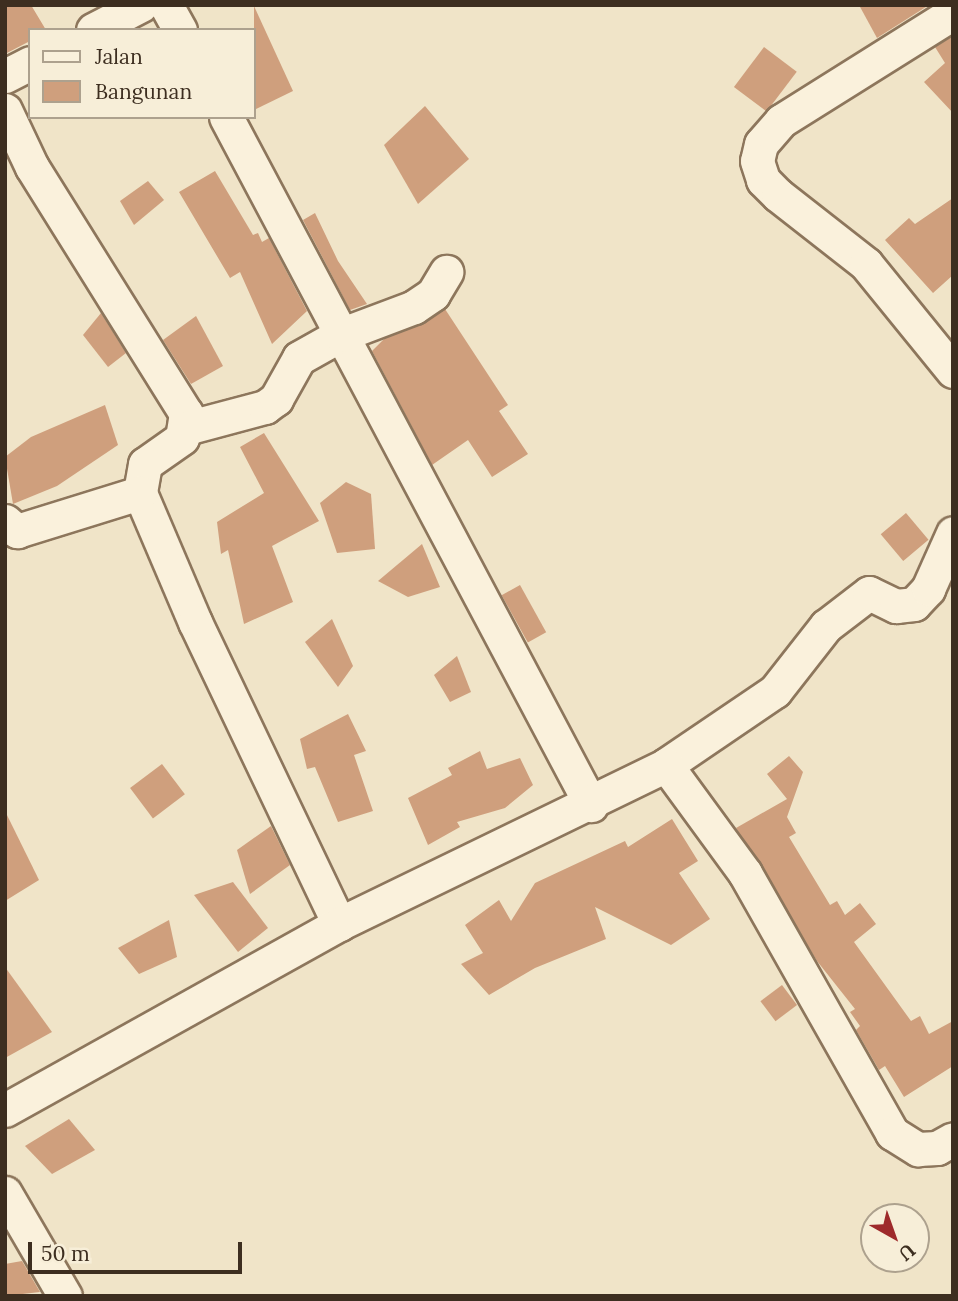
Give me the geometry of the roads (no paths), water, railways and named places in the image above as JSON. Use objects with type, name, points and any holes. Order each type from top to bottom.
[{"type":"street","points":[[97,28],[141,5]]},
{"type":"street","points":[[166,5],[179,28]]},
{"type":"street","points":[[953,13],[781,121],[761,144],[757,160],[763,180],[778,195],[866,264],[953,372]]},
{"type":"street","points":[[5,76],[28,64]]},
{"type":"street","points":[[5,110],[32,167],[186,413],[186,428],[182,438],[145,464],[140,493],[195,622],[339,924]]},
{"type":"street","points":[[227,119],[591,805]]},
{"type":"street","points":[[186,428],[218,424],[265,407],[276,399],[299,358],[340,335],[414,307],[433,294],[446,272]]},
{"type":"street","points":[[5,521],[18,531],[140,493]]},
{"type":"street","points":[[5,1110],[339,924],[591,805],[666,765],[775,691],[827,626],[869,593],[896,606],[914,604],[928,589],[953,533]]},
{"type":"street","points":[[666,765],[745,873],[892,1133],[918,1149],[937,1148],[953,1139]]},
{"type":"street","points":[[5,1193],[65,1296]]}]
